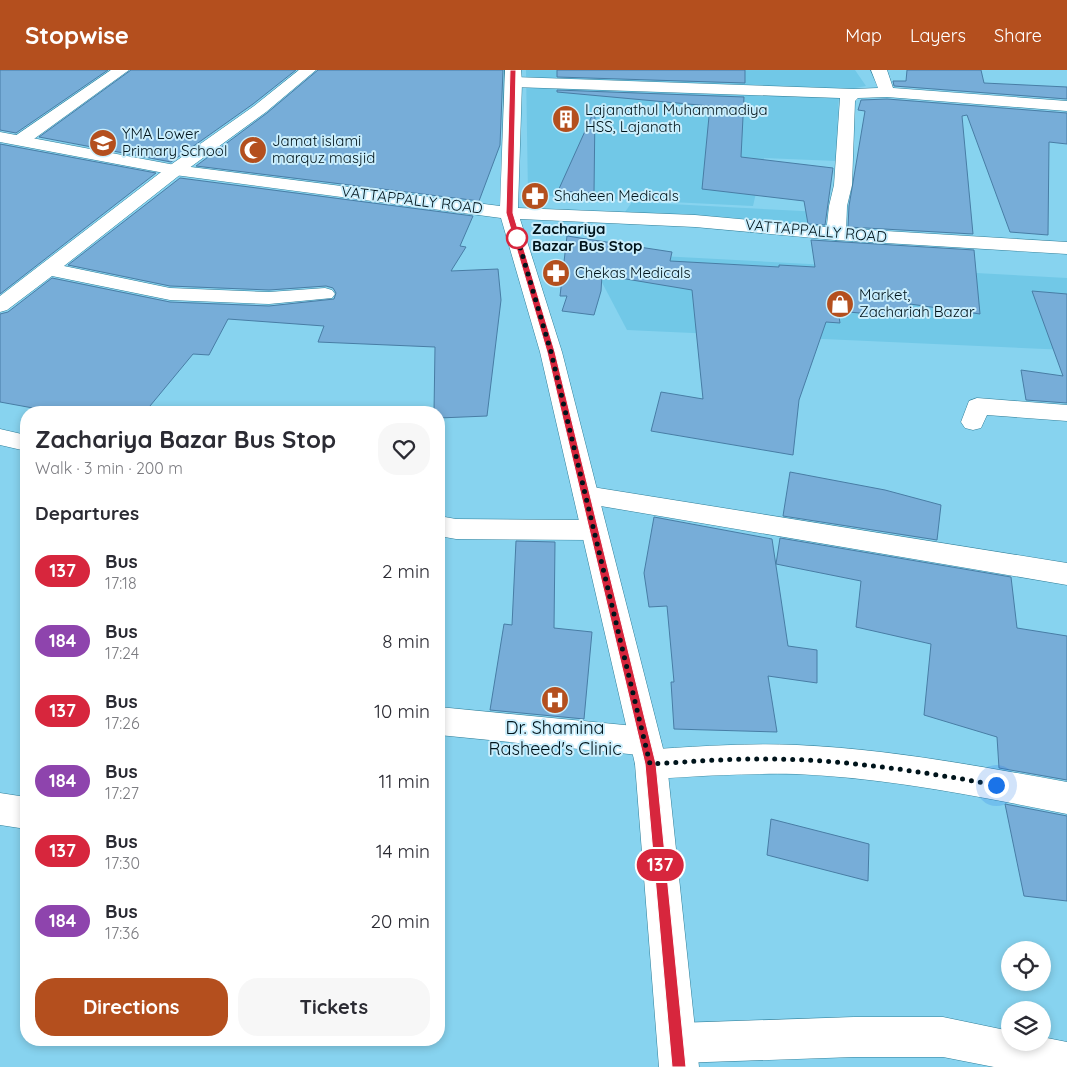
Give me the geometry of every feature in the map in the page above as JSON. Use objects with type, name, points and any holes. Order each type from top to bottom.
[{"type":"street","points":[[21,140],[121,70]]},
{"type":"street","points":[[0,306],[10,290],[48,269],[175,170],[260,109],[308,70]]},
{"type":"street","points":[[879,70],[887,92]]},
{"type":"street","points":[[1067,106],[887,92],[854,94],[513,76],[510,213],[551,352],[648,752],[678,1055],[854,1037],[943,1037],[1067,1062]]},
{"type":"street","points":[[836,234],[838,206],[843,185],[846,100],[854,94]]},
{"type":"street","name":"VATTAPPALLY ROAD","points":[[0,137],[175,170],[510,213],[695,221],[836,234],[1067,248]]},
{"type":"street","points":[[48,269],[170,294],[269,298],[325,294]]},
{"type":"street","points":[[973,422],[977,406],[1067,413]]},
{"type":"street","points":[[0,437],[20,442]]},
{"type":"street","points":[[586,495],[1067,574]]},
{"type":"street","points":[[445,527],[456,529],[594,530]]},
{"type":"street","points":[[445,722],[648,752],[826,762],[942,775],[1067,798]]},
{"type":"street","points":[[0,809],[20,812]]},
{"type":"shaded area","points":[[526,70],[855,70],[866,86],[839,91],[836,161],[764,158],[753,206],[528,195]]},
{"type":"shaded area","points":[[632,202],[821,212],[825,229],[625,212]]},
{"type":"shaded area","name":"Market, Zachariah Bazar","points":[[586,252],[1067,278],[1067,350],[627,330]]},
{"type":"building","points":[[0,70],[108,70],[16,133],[0,130]]},
{"type":"building","points":[[131,70],[296,70],[253,104],[171,162],[39,137]]},
{"type":"building","points":[[318,70],[503,70],[500,145],[479,201],[196,166],[267,113]]},
{"type":"building","points":[[557,70],[745,70],[745,83],[557,77]]},
{"type":"building","points":[[907,70],[981,70],[984,83],[1067,87],[1067,99],[894,86],[893,81],[906,81]]},
{"type":"building","points":[[557,90],[744,97],[741,157],[833,168],[825,225],[808,224],[804,201],[702,189],[710,106],[557,92]]},
{"type":"building","points":[[887,99],[1067,113],[1067,144],[1049,142],[1048,235],[1010,232],[967,115],[962,116],[973,234],[848,227],[849,206],[865,111],[858,110],[861,100]]},
{"type":"building","points":[[595,109],[594,193],[558,191]]},
{"type":"building","points":[[0,144],[156,173],[0,294]]},
{"type":"building","points":[[180,178],[473,216],[460,246],[466,247],[451,271],[498,269],[501,300],[487,416],[445,418],[445,406],[434,406],[435,347],[318,342],[324,326],[228,319],[209,355],[193,354],[150,406],[22,406],[0,402],[0,314],[8,312],[52,278],[170,302],[269,306],[334,299],[336,293],[333,288],[326,286],[269,290],[170,286],[68,265]]},
{"type":"building","points":[[567,236],[672,252],[670,261],[779,267],[779,265],[815,267],[811,240],[974,250],[980,314],[910,304],[913,318],[838,311],[840,323],[826,322],[799,400],[793,455],[651,431],[661,392],[703,399],[692,290],[602,275],[601,291],[594,315],[562,311],[567,296],[560,296]]},
{"type":"building","points":[[1032,291],[1067,294],[1067,403],[1026,400],[1021,370],[1063,376]]},
{"type":"building","points":[[790,472],[885,490],[941,505],[937,540],[783,516]]},
{"type":"building","points":[[654,517],[772,539],[788,646],[817,650],[817,683],[768,676],[777,732],[674,729],[671,682],[674,682],[667,606],[649,607],[644,573]]},
{"type":"building","points":[[780,538],[1011,577],[1017,628],[1067,636],[1067,780],[999,768],[997,737],[924,715],[931,644],[856,627],[861,581],[776,564]]},
{"type":"building","points":[[516,541],[555,542],[554,628],[592,632],[584,719],[490,710],[504,624],[512,625]]},
{"type":"building","points":[[1005,804],[1067,816],[1067,901],[1024,896]]},
{"type":"building","points":[[771,819],[869,844],[868,881],[767,855]]},
{"type":"bus line","name":"137","points":[[513,70],[510,213],[551,352],[650,764],[679,1067]]},
{"type":"place","name":"Lajanathul Muhammadiya HSS, Lajanath","points":[[566,119]]},
{"type":"place","name":"YMA Lower Primary School","points":[[103,143]]},
{"type":"place","name":"Jamat islami marquz masjid","points":[[253,150]]},
{"type":"place","name":"Shaheen Medicals","points":[[535,196]]},
{"type":"place","name":"Zachariya Bazar Bus Stop","points":[[517,238]]},
{"type":"place","name":"Chekas Medicals","points":[[556,273]]},
{"type":"place","name":"Market, Zachariah Bazar","points":[[840,304]]},
{"type":"place","name":"Dr. Shamina Rasheed's Clinic","points":[[555,700]]},
{"type":"route","points":[[517,238],[515,230],[551,352],[650,764],[757,758],[826,762],[942,775],[996,785]]}]
